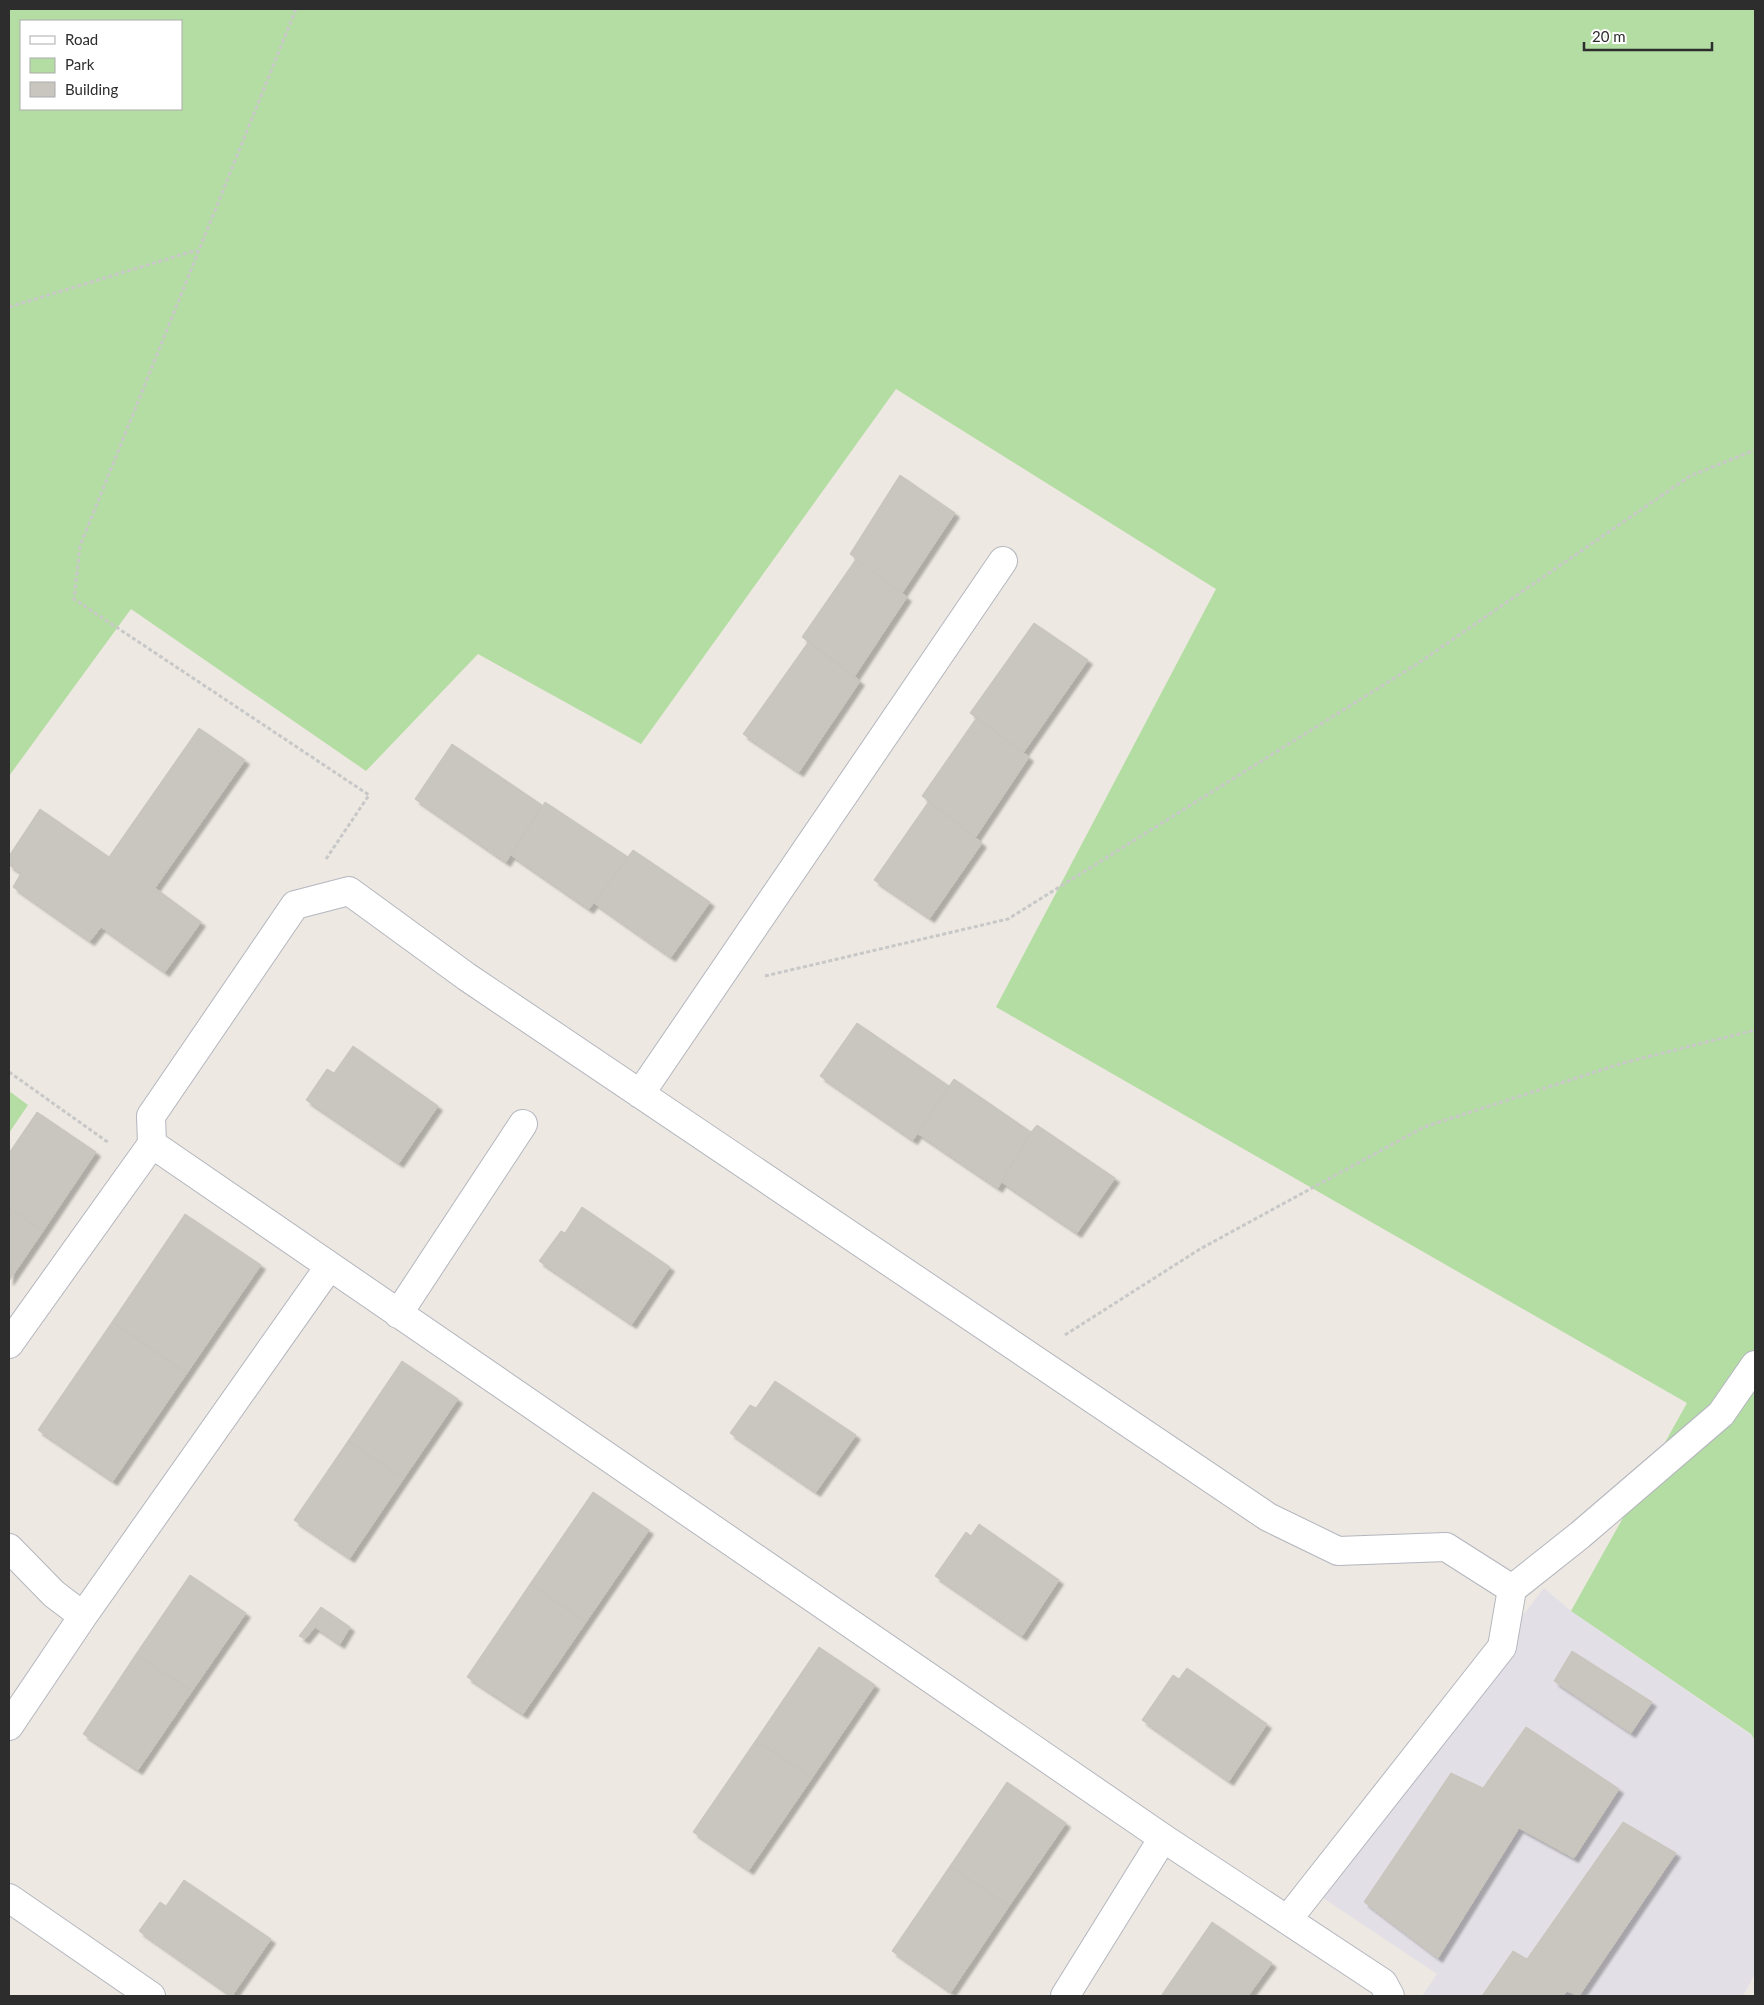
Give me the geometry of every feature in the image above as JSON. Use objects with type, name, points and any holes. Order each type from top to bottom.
[{"type":"lane","points":[[640,1094],[1003,561]]},
{"type":"lane","points":[[9,1344],[145,1154],[151,1116],[295,905],[349,891],[467,977],[1268,1517],[1338,1551],[1446,1547],[1512,1589]]},
{"type":"lane","points":[[398,1314],[523,1124]]},
{"type":"lane","points":[[145,1154],[329,1267],[1163,1838],[1383,1983],[1390,1996]]},
{"type":"lane","points":[[9,1726],[329,1267]]},
{"type":"lane","points":[[1288,1920],[1502,1647],[1512,1589],[1580,1535],[1721,1414],[1755,1365]]},
{"type":"lane","points":[[9,1548],[54,1594],[84,1616]]},
{"type":"lane","points":[[1065,1996],[1163,1838]]},
{"type":"lane","points":[[9,1898],[151,1996]]},
{"type":"path","points":[[295,905],[370,795],[74,599],[80,546],[296,9]]},
{"type":"path","points":[[9,307],[198,250]]},
{"type":"path","points":[[711,989],[1008,919],[1417,664],[1690,476],[1755,450]]},
{"type":"path","points":[[1031,1357],[1200,1249],[1424,1126],[1623,1063],[1755,1030]]},
{"type":"path","points":[[9,1072],[145,1154]]},
{"type":"shaded area","points":[[1544,1588],[1571,1611],[1751,1735],[1755,1741],[1755,1974],[1743,1996],[1422,1996],[1437,1974],[1311,1890]]},
{"type":"green space","points":[[9,9],[1755,9],[1755,1741],[1751,1734],[1571,1611],[1687,1403],[996,1007],[1216,589],[896,389],[641,744],[478,654],[366,771],[131,609],[9,776]]},
{"type":"green space","points":[[9,1091],[28,1105],[9,1133]]},
{"type":"building","points":[[900,475],[955,513],[902,593],[850,554]]},
{"type":"building","points":[[856,559],[907,597],[854,677],[802,637]]},
{"type":"building","points":[[1034,623],[1088,660],[1023,753],[970,713]]},
{"type":"building","points":[[809,641],[860,681],[799,772],[743,734]]},
{"type":"building","points":[[977,717],[1029,757],[975,838],[922,796]]},
{"type":"building","points":[[199,728],[245,760],[155,888],[201,922],[165,972],[101,927],[90,941],[13,887],[21,873],[9,865],[9,856],[40,809],[109,857]]},
{"type":"building","points":[[452,744],[542,805],[506,862],[415,799]]},
{"type":"building","points":[[929,801],[982,843],[930,918],[874,880]]},
{"type":"building","points":[[545,802],[628,857],[589,909],[511,855]]},
{"type":"building","points":[[633,850],[710,902],[671,957],[594,903]]},
{"type":"building","points":[[857,1023],[949,1086],[913,1140],[820,1076]]},
{"type":"building","points":[[353,1046],[438,1106],[399,1163],[306,1100],[327,1069],[334,1073]]},
{"type":"building","points":[[954,1079],[1031,1132],[998,1188],[917,1133]]},
{"type":"building","points":[[37,1112],[96,1152],[43,1231],[9,1208],[9,1153]]},
{"type":"building","points":[[1037,1125],[1115,1178],[1077,1233],[1002,1182]]},
{"type":"building","points":[[582,1207],[670,1267],[632,1324],[539,1261],[561,1231],[565,1233]]},
{"type":"building","points":[[9,1208],[43,1231],[9,1281]]},
{"type":"building","points":[[185,1214],[261,1265],[187,1373],[112,1322]]},
{"type":"building","points":[[112,1322],[187,1373],[113,1481],[38,1430]]},
{"type":"building","points":[[402,1361],[458,1399],[404,1478],[348,1441]]},
{"type":"building","points":[[775,1381],[856,1435],[816,1492],[730,1433],[750,1405],[756,1408]]},
{"type":"building","points":[[348,1441],[404,1478],[350,1558],[294,1520]]},
{"type":"building","points":[[593,1492],[649,1530],[586,1622],[530,1584]]},
{"type":"building","points":[[979,1524],[1059,1580],[1022,1636],[935,1576],[966,1532],[971,1536]]},
{"type":"building","points":[[190,1575],[246,1613],[192,1691],[136,1654]]},
{"type":"building","points":[[530,1584],[586,1622],[523,1714],[467,1677]]},
{"type":"building","points":[[321,1607],[350,1627],[340,1644],[315,1627],[305,1639],[299,1636]]},
{"type":"building","points":[[819,1647],[875,1685],[812,1778],[756,1740]]},
{"type":"building","points":[[1572,1651],[1652,1702],[1631,1733],[1554,1681]]},
{"type":"building","points":[[136,1654],[192,1691],[138,1770],[83,1734]]},
{"type":"building","points":[[1187,1668],[1267,1724],[1229,1781],[1142,1720],[1173,1675],[1179,1679]]},
{"type":"building","points":[[1526,1727],[1619,1789],[1574,1858],[1519,1828],[1438,1958],[1364,1902],[1451,1773],[1483,1788]]},
{"type":"building","points":[[756,1740],[812,1778],[749,1870],[693,1832]]},
{"type":"building","points":[[1007,1782],[1066,1823],[1009,1906],[950,1866]]},
{"type":"building","points":[[1623,1822],[1676,1853],[1579,1996],[1567,1991],[1563,1996],[1482,1996],[1513,1951],[1527,1959]]},
{"type":"building","points":[[950,1866],[1009,1906],[951,1992],[892,1951]]},
{"type":"building","points":[[184,1880],[271,1939],[232,1996],[139,1931],[160,1902],[166,1906]]},
{"type":"building","points":[[1212,1922],[1272,1963],[1248,1996],[1161,1996]]}]
